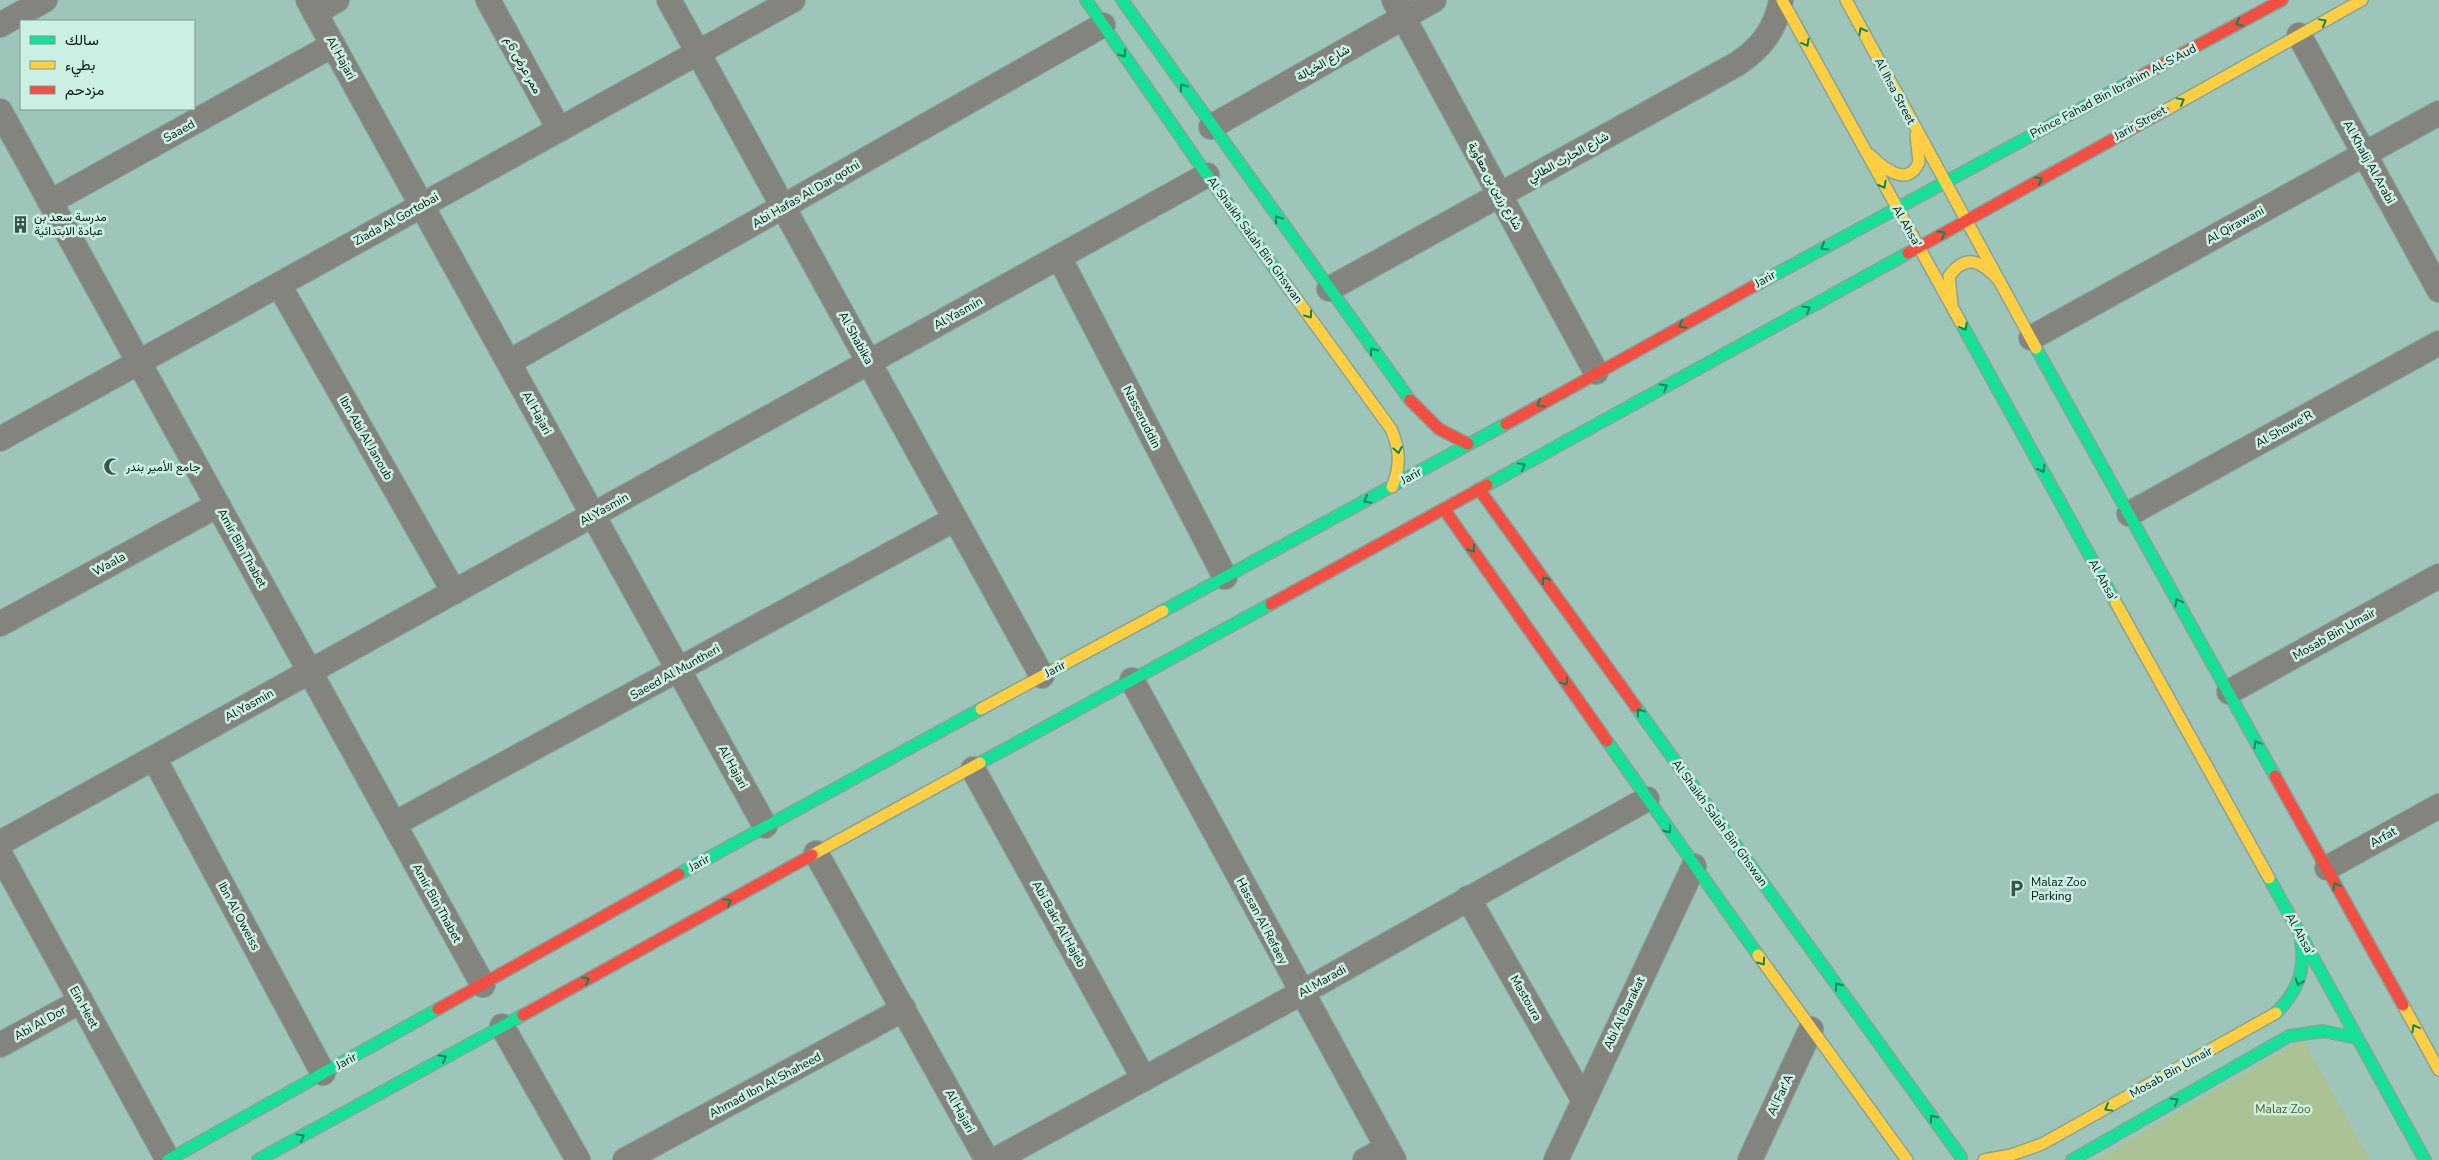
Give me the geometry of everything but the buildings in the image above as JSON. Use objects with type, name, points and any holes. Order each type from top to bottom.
[{"type":"main road","name":"Al Shaikh Salah Bin Ghswan","points":[[1086,0],[1207,175],[1386,423],[1396,440],[1400,452],[1398,476],[1392,487]]},
{"type":"main road","points":[[1122,0],[1388,372],[1429,423],[1441,433],[1468,444]]},
{"type":"main road","name":"Al Ahsa'","points":[[1782,0],[2425,1160]]},
{"type":"main road","name":"Jarir Street","points":[[1919,247],[2362,0]]},
{"type":"main road","name":"Al Ihsa Street","points":[[1848,1],[1913,125],[1966,220]]},
{"type":"main road","name":"Prince Fahad Bin Ibrahim Al-S'Aud","points":[[1944,182],[2276,1]]},
{"type":"main road","points":[[1864,149],[1892,173],[1898,175],[1912,172],[1917,167],[1921,158],[1913,125]]},
{"type":"main road","points":[[1973,184],[1972,177],[1978,166],[1993,155]]},
{"type":"main road","name":"Jarir","points":[[168,1160],[765,826],[1392,487],[1596,372],[1944,182]]},
{"type":"main road","points":[[1978,197],[1986,201],[2011,195]]},
{"type":"main road","points":[[1966,220],[2228,692],[2436,1056]]},
{"type":"main road","points":[[1852,231],[1879,223],[1887,226]]},
{"type":"main road","points":[[1875,272],[1890,257],[1895,245]]},
{"type":"main road","points":[[258,1160],[816,853],[974,769],[1132,680],[1919,247]]},
{"type":"main road","points":[[1952,305],[1949,276],[1959,264],[1972,261],[1978,263],[1998,279]]},
{"type":"main road","points":[[1362,388],[1385,392],[1388,372]]},
{"type":"main road","points":[[1398,399],[1413,404]]},
{"type":"main road","points":[[1386,423],[1389,409]]},
{"type":"main road","name":"Al Shaikh Salah Bin Ghswan","points":[[1479,489],[1660,739],[1957,1159]]},
{"type":"main road","points":[[1444,509],[1623,765],[1650,797],[1694,866],[1810,1029],[1908,1160]]},
{"type":"main road","points":[[1660,739],[1663,752],[1661,767],[1684,773]]},
{"type":"main road","points":[[1623,765],[1640,772]]},
{"type":"main road","name":"Mosab Bin Umair","points":[[1984,1160],[2042,1144],[2276,1013],[2296,991],[2302,978],[2304,964],[2300,935]]},
{"type":"main road","points":[[2276,1013],[2285,1023],[2289,1036]]},
{"type":"main road","name":"Mosab Bin Umair","points":[[2072,1160],[2289,1036],[2316,1030],[2344,1033],[2357,1038]]},
{"type":"main road","points":[[1957,1159],[1977,1160]]},
{"type":"street","points":[[0,25],[44,0]]},
{"type":"street","points":[[312,6],[337,0]]},
{"type":"street","name":"ممر عرض 6م","points":[[488,0],[559,129]]},
{"type":"street","name":"Al Shabika","points":[[669,0],[1042,676]]},
{"type":"street","name":"Ziada Al Gortobai","points":[[0,439],[793,0]]},
{"type":"street","name":"شارع الخيالة","points":[[1211,127],[1399,9],[1434,0]]},
{"type":"street","name":"شارع الحارث الطائي","points":[[1329,289],[1737,64],[1759,47],[1768,36],[1782,0]]},
{"type":"street","name":"Al Hajari","points":[[312,6],[765,826]]},
{"type":"street","name":"شارع رزين بن معاوية","points":[[1399,9],[1596,372]]},
{"type":"street","name":"Abi Hafas Al Dar qotni","points":[[509,362],[1103,25]]},
{"type":"street","name":"Al Khalij Al Arabi","points":[[2299,35],[2439,290]]},
{"type":"street","name":"Saaed","points":[[50,202],[334,45]]},
{"type":"street","name":"Amir Bin Thabet","points":[[0,111],[483,985]]},
{"type":"street","name":"Al Qirawani","points":[[2031,338],[2439,113]]},
{"type":"street","name":"Al Yasmin","points":[[0,843],[1207,175]]},
{"type":"street","name":"Nasseruddin","points":[[1058,257],[1225,577]]},
{"type":"street","name":"Ibn Abi Al Janoub","points":[[279,285],[454,592]]},
{"type":"street","name":"Al Showe'R","points":[[2130,514],[2439,343]]},
{"type":"street","name":"Waala","points":[[0,624],[218,505]]},
{"type":"street","name":"Saeed Al Muntheri","points":[[394,824],[955,519]]},
{"type":"street","name":"Mosab Bin Umair","points":[[2228,692],[2439,576]]},
{"type":"street","name":"Hassan Al Refaey","points":[[1132,680],[1390,1154]]},
{"type":"street","name":"Ibn Al Oweiss","points":[[154,758],[323,1073]]},
{"type":"street","name":"Abi Bakr Al Hajeb","points":[[974,769],[1144,1079]]},
{"type":"street","name":"Al Maradi","points":[[995,1160],[1301,993],[1650,797]]},
{"type":"street","name":"Arfat","points":[[2327,868],[2439,806]]},
{"type":"street","name":"Al Hajari","points":[[816,853],[987,1160]]},
{"type":"street","name":"Ein Heet","points":[[0,854],[168,1160]]},
{"type":"street","name":"Abi Al Barakat","points":[[1556,1160],[1694,866]]},
{"type":"street","name":"Mastoura","points":[[1468,898],[1583,1099]]},
{"type":"street","name":"Abi Al Dor","points":[[0,1045],[81,1001]]},
{"type":"street","name":"Ahmad Ibn Al Shaheed","points":[[625,1160],[904,1009]]},
{"type":"street","points":[[502,1026],[578,1160]]},
{"type":"street","name":"Al Far'A","points":[[1750,1160],[1810,1029]]},
{"type":"street","points":[[1365,1160],[1390,1154]]},
{"type":"green space","name":"Malaz Zoo","points":[[2303,1039],[2370,1160],[2095,1160]]},
{"type":"traffic: fast","points":[[1086,0],[1207,175],[1285,283]]},
{"type":"traffic: fast","points":[[1122,0],[1410,400]]},
{"type":"traffic: fast","points":[[1754,286],[2128,83]]},
{"type":"traffic: fast","points":[[1487,485],[1908,253]]},
{"type":"traffic: fast","points":[[1961,323],[2116,603]]},
{"type":"traffic: fast","points":[[2036,348],[2275,776]]},
{"type":"traffic: fast","points":[[1163,611],[1506,424]]},
{"type":"traffic: fast","points":[[980,763],[1271,604]]},
{"type":"traffic: fast","points":[[1636,707],[1961,1157]]},
{"type":"traffic: fast","points":[[679,874],[981,709]]},
{"type":"traffic: fast","points":[[1607,741],[1758,955]]},
{"type":"traffic: fast","points":[[2269,878],[2425,1160]]},
{"type":"traffic: fast","points":[[2276,1013],[2289,997],[2298,980],[2302,962],[2301,941]]},
{"type":"traffic: fast","points":[[168,1160],[438,1009]]},
{"type":"traffic: fast","points":[[258,1160],[523,1015]]},
{"type":"traffic: fast","points":[[2072,1160],[2289,1036],[2323,1031],[2357,1038]]},
{"type":"traffic: slow","points":[[1782,0],[1961,323]]},
{"type":"traffic: slow","points":[[1846,0],[2036,348]]},
{"type":"traffic: slow","points":[[2164,111],[2362,0]]},
{"type":"traffic: slow","points":[[1870,155],[1888,170],[1902,175],[1908,174],[1914,170],[1919,162],[1916,135]]},
{"type":"traffic: slow","points":[[1952,305],[1949,276],[1962,264],[1968,262],[1979,264],[1998,279]]},
{"type":"traffic: slow","points":[[1285,283],[1391,429],[1398,451],[1397,472],[1392,487]]},
{"type":"traffic: slow","points":[[2116,603],[2269,878]]},
{"type":"traffic: slow","points":[[981,709],[1163,611]]},
{"type":"traffic: slow","points":[[812,855],[980,763]]},
{"type":"traffic: slow","points":[[1758,955],[1907,1160]]},
{"type":"traffic: slow","points":[[2403,1005],[2439,1070]]},
{"type":"traffic: slow","points":[[1984,1160],[2011,1155],[2042,1144],[2276,1013]]},
{"type":"traffic: jam","points":[[2128,83],[2282,0]]},
{"type":"traffic: jam","points":[[1908,253],[2164,111]]},
{"type":"traffic: jam","points":[[1506,424],[1754,286]]},
{"type":"traffic: jam","points":[[1410,400],[1439,429],[1468,444]]},
{"type":"traffic: jam","points":[[1271,604],[1487,485]]},
{"type":"traffic: jam","points":[[1479,489],[1636,707]]},
{"type":"traffic: jam","points":[[1444,509],[1607,741]]},
{"type":"traffic: jam","points":[[2275,776],[2403,1005]]},
{"type":"traffic: jam","points":[[523,1015],[812,855]]},
{"type":"traffic: jam","points":[[438,1009],[679,874]]},
{"type":"place","name":"مدرسة سعد بن عبادة الابتدائية","points":[[20,224]]},
{"type":"place","name":"جامع الأمير بندر","points":[[112,467]]},
{"type":"place","name":"Malaz Zoo Parking","points":[[2017,889]]}]
